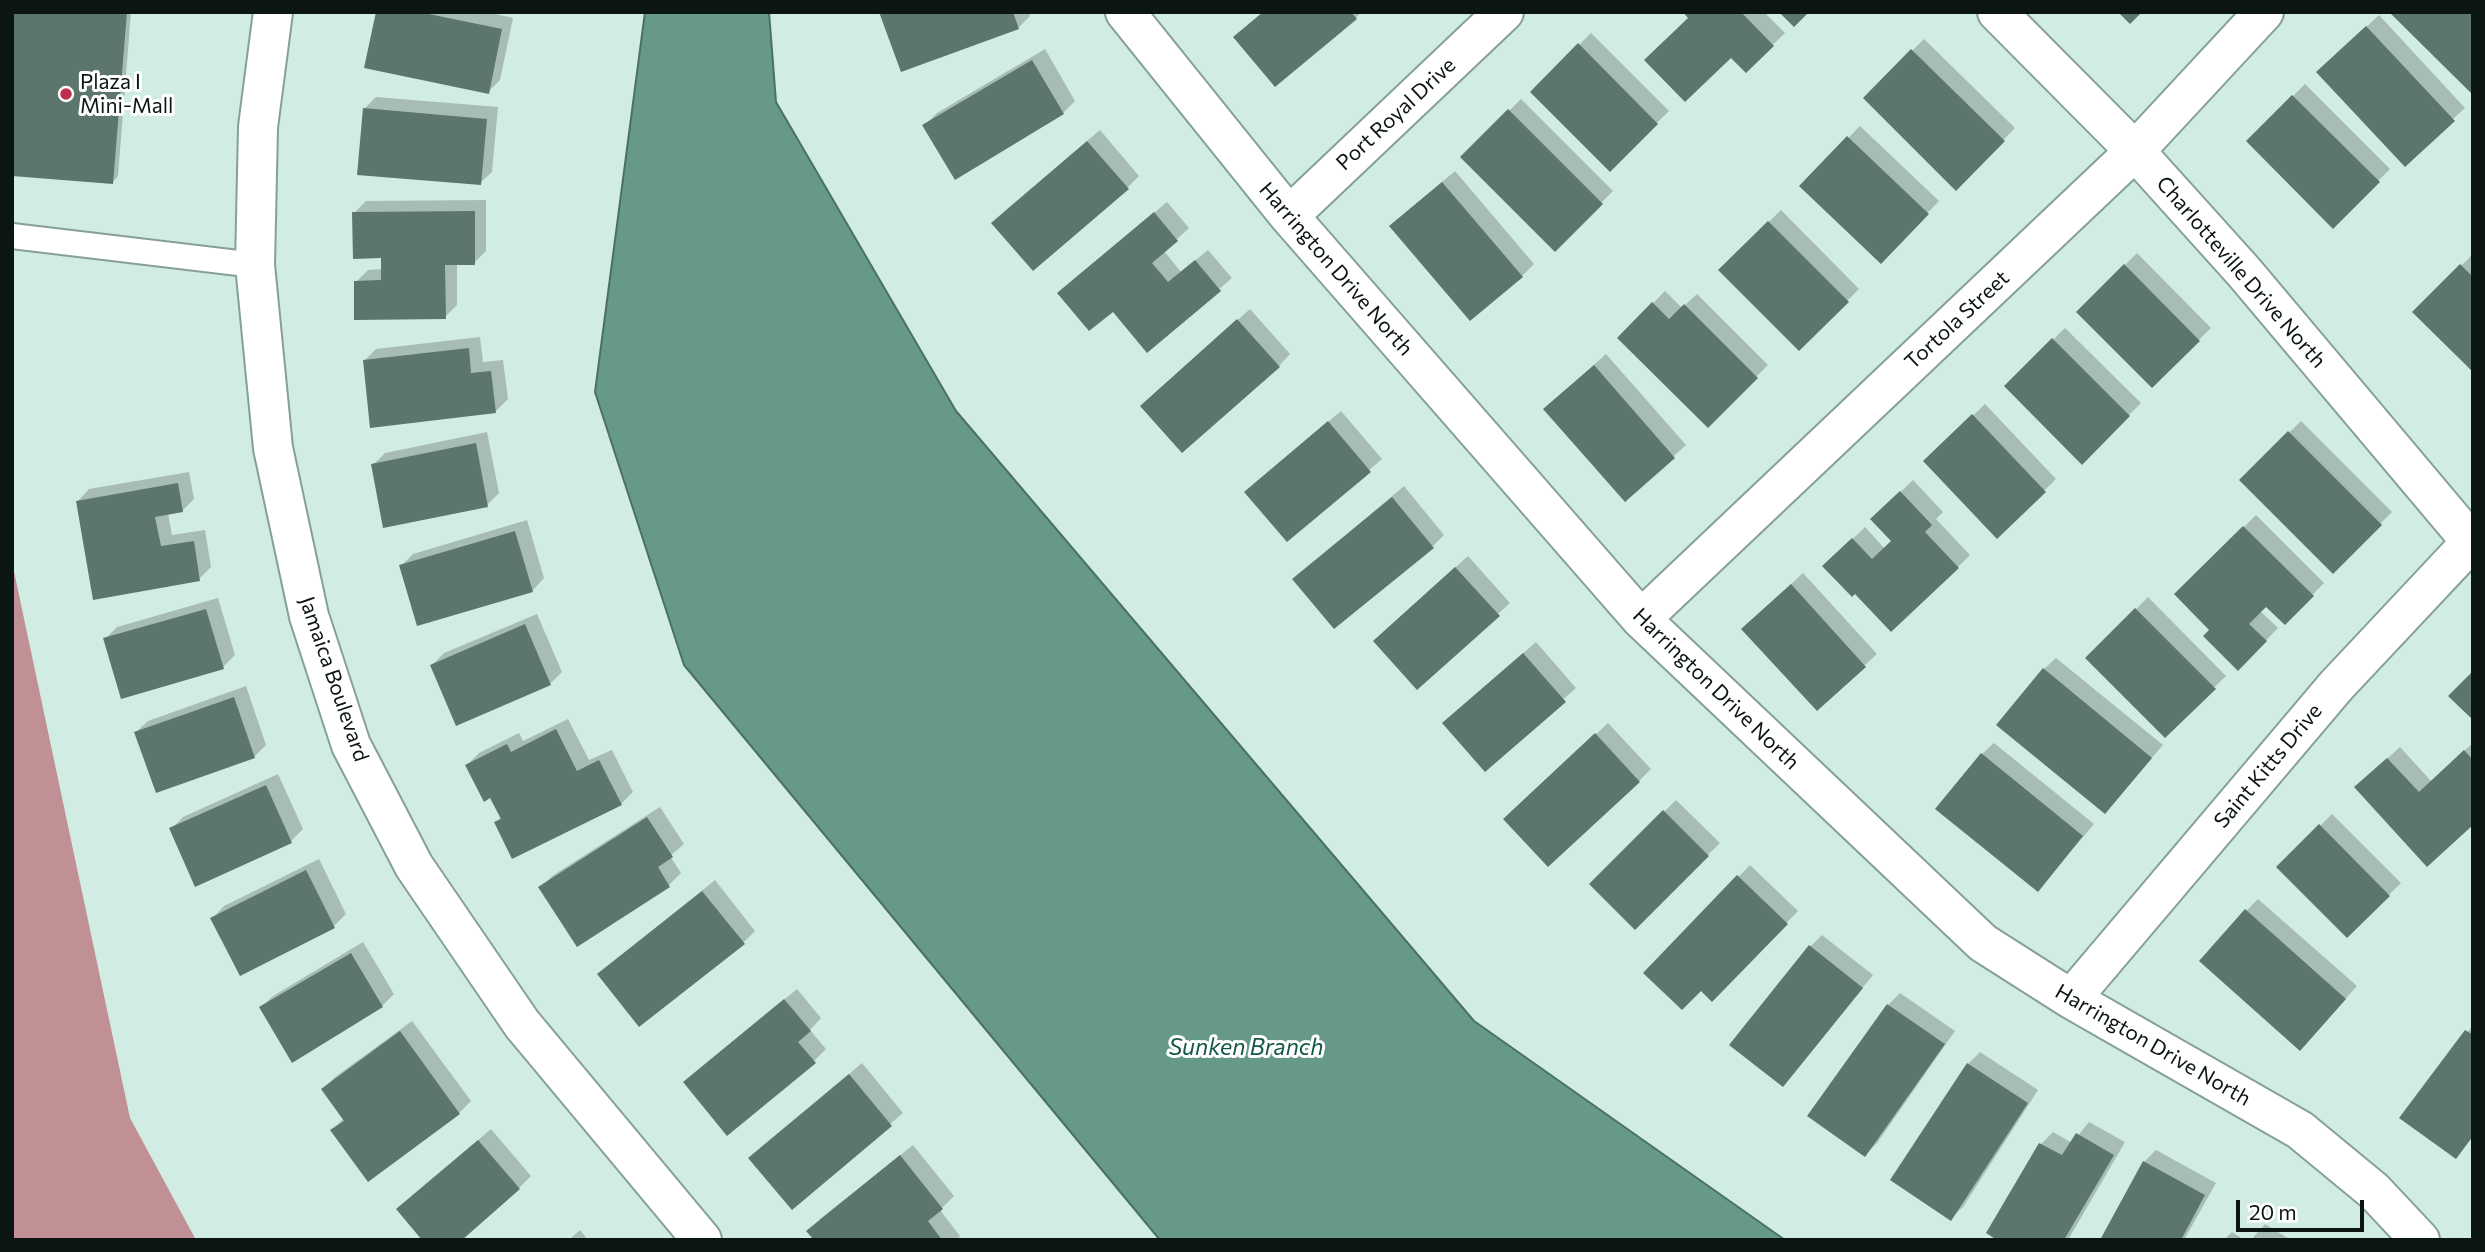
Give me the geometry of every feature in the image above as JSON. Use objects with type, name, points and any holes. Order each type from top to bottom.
[{"type":"street","name":"Jamaica Boulevard","points":[[272,12],[258,127],[255,265],[273,448],[309,616],[351,745],[415,866],[522,1024],[702,1240]]},
{"type":"street","name":"Harrington Drive North","points":[[1125,12],[1289,216],[1641,619],[1983,943],[2071,999],[2300,1130],[2374,1191],[2420,1240]]},
{"type":"street","name":"Port Royal Drive","points":[[1289,216],[1504,12]]},
{"type":"street","name":"Charlotteville Drive North","points":[[1997,12],[2135,150],[2244,272],[2472,542]]},
{"type":"street","name":"Tortola Street","points":[[1641,619],[2135,150],[2264,12]]},
{"type":"street","name":"Saint Kitts Drive","points":[[2071,999],[2336,686],[2472,542]]},
{"type":"lane","points":[[12,236],[255,265]]},
{"type":"shaded area","points":[[12,562],[130,1118],[196,1240],[12,1240]]},
{"type":"water","name":"Sunken Branch","points":[[645,12],[769,12],[776,102],[956,411],[1474,1021],[1785,1240],[1160,1240],[684,665],[595,392]]},
{"type":"building","name":"Plaza I Mini-Mall","points":[[12,12],[127,12],[113,184],[12,176]]},
{"type":"building","points":[[376,12],[419,12],[502,29],[489,94],[364,68]]},
{"type":"building","points":[[879,12],[1013,12],[1019,29],[901,72]]},
{"type":"building","points":[[1263,12],[1351,12],[1357,19],[1275,87],[1233,37]]},
{"type":"building","points":[[1683,12],[1741,12],[1774,46],[1746,73],[1731,58],[1685,102],[1644,60],[1688,18]]},
{"type":"building","points":[[1779,12],[1809,12],[1794,27]]},
{"type":"building","points":[[2118,12],[2142,12],[2130,24]]},
{"type":"building","points":[[2389,12],[2473,12],[2473,95]]},
{"type":"building","points":[[2366,26],[2455,121],[2405,167],[2316,72]]},
{"type":"building","points":[[1578,43],[1658,124],[1610,172],[1530,92]]},
{"type":"building","points":[[1911,49],[2005,141],[1956,191],[1863,98]]},
{"type":"building","points":[[1032,60],[1064,114],[955,180],[922,125]]},
{"type":"building","points":[[2292,95],[2380,182],[2333,229],[2246,141]]},
{"type":"building","points":[[363,108],[487,119],[481,185],[357,175]]},
{"type":"building","points":[[1508,109],[1603,204],[1555,252],[1460,157]]},
{"type":"building","points":[[1847,136],[1929,214],[1881,264],[1799,186]]},
{"type":"building","points":[[1087,141],[1129,189],[1033,271],[991,223]]},
{"type":"building","points":[[1442,182],[1523,277],[1470,321],[1389,226]]},
{"type":"building","points":[[475,211],[475,265],[445,265],[446,319],[354,320],[354,281],[381,280],[381,258],[353,259],[352,212]]},
{"type":"building","points":[[1154,212],[1178,241],[1152,263],[1168,282],[1195,260],[1221,291],[1147,353],[1113,312],[1089,331],[1057,293]]},
{"type":"building","points":[[1768,221],[1849,302],[1799,351],[1718,270]]},
{"type":"building","points":[[2124,264],[2200,341],[2152,388],[2076,312]]},
{"type":"building","points":[[2460,264],[2473,277],[2473,372],[2412,312]]},
{"type":"building","points":[[1652,302],[1669,319],[1684,304],[1758,378],[1708,428],[1617,338]]},
{"type":"building","points":[[1237,319],[1280,367],[1182,453],[1140,406]]},
{"type":"building","points":[[2052,338],[2130,416],[2082,465],[2004,386]]},
{"type":"building","points":[[469,348],[471,373],[491,371],[496,413],[370,428],[363,360]]},
{"type":"building","points":[[1594,365],[1675,458],[1625,502],[1543,409]]},
{"type":"building","points":[[1972,414],[2046,492],[1997,539],[1923,461]]},
{"type":"building","points":[[1328,421],[1371,472],[1287,542],[1244,492]]},
{"type":"building","points":[[2288,431],[2382,525],[2333,574],[2239,480]]},
{"type":"building","points":[[476,443],[488,507],[383,528],[371,464]]},
{"type":"building","points":[[178,483],[183,512],[155,517],[161,546],[194,541],[200,581],[93,600],[76,501]]},
{"type":"building","points":[[1900,491],[1932,525],[1925,532],[1959,568],[1891,632],[1855,594],[1852,597],[1822,566],[1852,538],[1872,559],[1891,541],[1870,519]]},
{"type":"building","points":[[1392,497],[1434,548],[1334,629],[1292,579]]},
{"type":"building","points":[[2243,526],[2314,596],[2285,625],[2266,607],[2249,624],[2267,641],[2238,671],[2203,636],[2209,630],[2174,594]]},
{"type":"building","points":[[515,531],[533,592],[417,626],[399,565]]},
{"type":"building","points":[[1455,567],[1500,616],[1417,690],[1373,641]]},
{"type":"building","points":[[1791,584],[1866,667],[1817,711],[1741,629]]},
{"type":"building","points":[[2135,608],[2216,689],[2165,738],[2085,658]]},
{"type":"building","points":[[206,609],[224,669],[121,699],[103,638]]},
{"type":"building","points":[[525,624],[551,685],[456,726],[430,665]]},
{"type":"building","points":[[1523,653],[1566,702],[1485,772],[1442,723]]},
{"type":"building","points":[[2043,668],[2152,758],[2105,814],[1996,725]]},
{"type":"building","points":[[2473,671],[2473,720],[2448,696]]},
{"type":"building","points":[[234,697],[255,758],[156,793],[134,732]]},
{"type":"building","points":[[556,729],[577,771],[599,760],[622,805],[512,859],[494,822],[501,819],[490,798],[484,802],[465,765],[507,744],[511,752]]},
{"type":"building","points":[[1595,733],[1640,782],[1548,867],[1503,819]]},
{"type":"building","points":[[2464,750],[2473,760],[2473,825],[2427,867],[2354,787],[2387,758],[2419,792]]},
{"type":"building","points":[[1981,753],[2083,836],[2038,892],[1935,809]]},
{"type":"building","points":[[266,785],[292,843],[195,887],[169,828]]},
{"type":"building","points":[[1663,810],[1709,856],[1635,930],[1589,884]]},
{"type":"building","points":[[647,817],[673,857],[658,867],[670,887],[577,947],[538,887]]},
{"type":"building","points":[[2319,824],[2390,896],[2347,938],[2276,867]]},
{"type":"building","points":[[306,870],[335,928],[240,976],[210,918]]},
{"type":"building","points":[[1737,875],[1788,924],[1712,1002],[1701,991],[1682,1010],[1643,973]]},
{"type":"building","points":[[702,891],[745,944],[639,1027],[597,974]]},
{"type":"building","points":[[2245,909],[2346,999],[2300,1051],[2199,961]]},
{"type":"building","points":[[1809,945],[1863,988],[1783,1087],[1729,1045]]},
{"type":"building","points":[[351,953],[383,1007],[292,1063],[259,1007]]},
{"type":"building","points":[[784,999],[811,1031],[798,1042],[816,1063],[727,1136],[683,1082]]},
{"type":"building","points":[[1887,1004],[1945,1044],[1865,1157],[1807,1116]]},
{"type":"building","points":[[2465,1030],[2473,1035],[2473,1136],[2456,1159],[2399,1118]]},
{"type":"building","points":[[400,1031],[460,1114],[368,1182],[330,1130],[344,1121],[321,1089]]},
{"type":"building","points":[[1967,1063],[2028,1103],[1951,1221],[1890,1180]]},
{"type":"building","points":[[849,1074],[892,1126],[792,1210],[748,1158]]},
{"type":"building","points":[[2076,1133],[2114,1155],[2064,1240],[1997,1240],[1986,1233],[2039,1143],[2062,1155]]},
{"type":"building","points":[[478,1140],[520,1189],[462,1240],[422,1240],[396,1209]]},
{"type":"building","points":[[900,1155],[943,1209],[928,1221],[942,1240],[814,1240],[806,1231]]},
{"type":"building","points":[[2143,1161],[2205,1195],[2181,1240],[2100,1240]]},
{"type":"place","name":"Plaza I Mini-Mall","points":[[66,94]]}]
